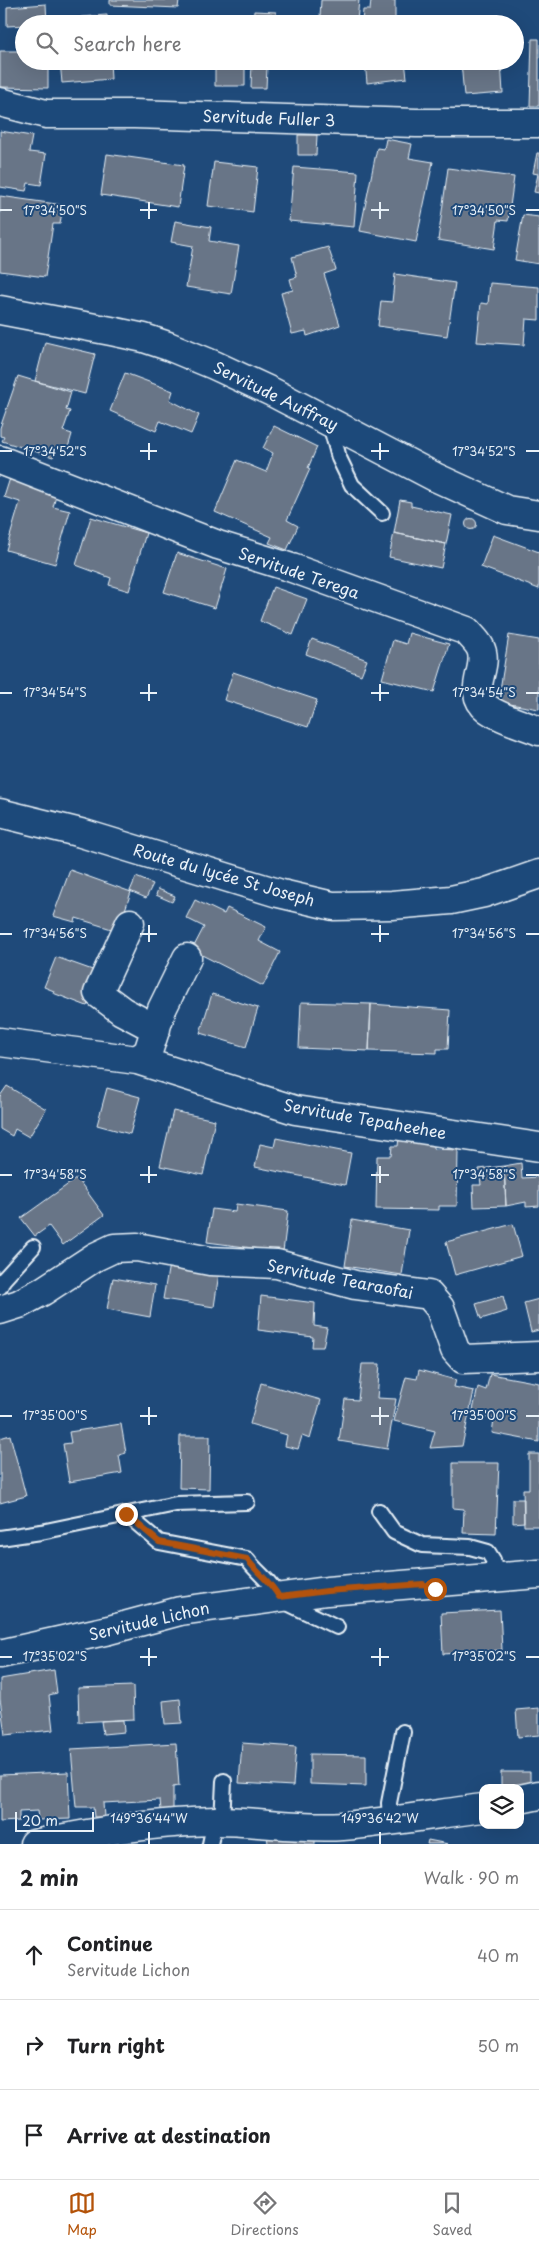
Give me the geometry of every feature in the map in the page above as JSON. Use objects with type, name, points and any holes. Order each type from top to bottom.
[{"type":"street","name":"Servitude Fuller 3","points":[[0,102],[46,114],[134,114],[416,123],[539,123]]},
{"type":"street","name":"Servitude Auffray","points":[[0,310],[61,320],[144,338],[214,365],[435,478],[507,510],[539,515]]},
{"type":"street","name":"Servitude Terega","points":[[0,460],[218,545],[292,568],[467,632],[480,648],[482,660],[478,699],[489,710],[539,731]]},
{"type":"street","name":"Route du lycée St Joseph","points":[[0,813],[81,833],[278,893],[333,906],[408,904],[451,900],[484,893],[539,874]]},
{"type":"street","points":[[130,923],[98,993],[122,1011],[156,1029]]},
{"type":"street","points":[[137,1060],[148,1052],[162,1009],[187,958]]},
{"type":"street","name":"Servitude Tepaheehee","points":[[0,1042],[137,1060],[295,1110],[539,1147]]},
{"type":"street","name":"Servitude Tearaofai","points":[[0,1310],[18,1304],[43,1291],[95,1257],[114,1248],[137,1247],[210,1261],[277,1264],[355,1285],[429,1295],[440,1308],[455,1350],[460,1355]]},
{"type":"street","points":[[460,1355],[464,1359],[539,1356]]},
{"type":"street","name":"Servitude Lichon","points":[[0,1654],[109,1630],[180,1611],[327,1591],[496,1578],[537,1570]]},
{"type":"street","points":[[423,1584],[450,1597]]},
{"type":"street","points":[[524,1798],[539,1795]]},
{"type":"street","points":[[34,1844],[68,1837],[149,1826],[215,1829],[343,1826],[479,1809]]},
{"type":"lane","points":[[330,423],[340,458],[352,485],[382,514]]},
{"type":"lane","points":[[0,1287],[3,1280],[33,1247]]},
{"type":"lane","points":[[460,1355],[466,1357],[539,1348]]},
{"type":"lane","points":[[0,1538],[42,1532],[176,1504],[247,1502]]},
{"type":"lane","points":[[379,1511],[394,1532],[422,1545],[470,1547],[488,1552],[493,1560],[496,1578]]},
{"type":"lane","points":[[126,1514],[159,1542],[247,1559],[258,1574],[274,1588],[277,1598],[336,1627]]},
{"type":"lane","points":[[390,1820],[388,1803],[403,1732]]},
{"type":"lane","points":[[215,1829],[224,1780]]},
{"type":"building","points":[[110,0],[179,0],[178,8],[110,5]]},
{"type":"building","points":[[321,0],[359,0],[358,15],[320,15]]},
{"type":"building","points":[[371,0],[395,0],[395,15],[363,15],[363,10],[370,10]]},
{"type":"building","points":[[46,4],[47,15],[15,15],[15,26],[7,26],[7,7]]},
{"type":"building","points":[[254,11],[276,12],[276,15],[254,15]]},
{"type":"building","points":[[532,39],[539,39],[539,106],[530,106]]},
{"type":"building","points":[[0,51],[15,51],[15,70],[48,70],[48,88],[0,87]]},
{"type":"building","points":[[61,70],[110,70],[111,79],[62,83]]},
{"type":"building","points":[[215,70],[245,70],[245,86],[215,86]]},
{"type":"building","points":[[252,70],[267,70],[266,88],[251,88]]},
{"type":"building","points":[[366,70],[406,70],[407,78],[367,83]]},
{"type":"building","points":[[462,70],[502,70],[503,93],[464,96]]},
{"type":"building","points":[[0,131],[32,136],[29,152],[46,154],[41,185],[28,183],[26,191],[0,187]]},
{"type":"building","points":[[298,135],[317,135],[316,155],[298,155]]},
{"type":"building","points":[[386,139],[412,144],[409,158],[433,162],[416,242],[360,231],[377,148],[384,149]]},
{"type":"building","points":[[537,153],[539,153],[539,193],[534,192],[538,174],[533,173]]},
{"type":"building","points":[[107,154],[184,165],[178,207],[101,195]]},
{"type":"building","points":[[214,162],[258,167],[253,212],[208,206]]},
{"type":"building","points":[[294,167],[358,172],[354,227],[289,221]]},
{"type":"building","points":[[448,168],[514,177],[508,221],[498,220],[494,249],[438,240]]},
{"type":"building","points":[[0,196],[63,205],[60,224],[53,224],[45,277],[0,271]]},
{"type":"building","points":[[523,215],[539,217],[539,264],[515,260]]},
{"type":"building","points":[[175,221],[211,227],[209,241],[239,246],[231,294],[186,287],[193,246],[171,242]]},
{"type":"building","points":[[328,247],[336,270],[324,274],[340,325],[307,336],[306,331],[292,334],[281,293],[293,290],[290,279],[297,277],[292,257]]},
{"type":"building","points":[[395,274],[455,283],[447,336],[378,326],[381,301],[392,302]]},
{"type":"building","points":[[490,283],[539,287],[539,320],[526,319],[524,345],[477,342],[481,303],[488,304]]},
{"type":"building","points":[[45,342],[95,354],[85,394],[35,381]]},
{"type":"building","points":[[125,373],[173,391],[170,400],[199,415],[191,434],[160,421],[156,431],[110,411]]},
{"type":"building","points":[[18,376],[71,392],[66,410],[70,411],[63,431],[72,434],[67,451],[57,447],[53,457],[2,441],[4,437],[0,436],[0,428]]},
{"type":"building","points":[[274,426],[317,447],[308,468],[310,469],[287,520],[298,526],[287,550],[269,543],[272,537],[215,512],[237,460],[266,472],[273,453],[263,448]]},
{"type":"building","points":[[11,475],[58,489],[53,507],[70,511],[55,564],[6,550],[20,502],[4,497]]},
{"type":"building","points":[[400,500],[411,502],[411,506],[452,515],[446,544],[394,533]]},
{"type":"building","points":[[91,517],[146,533],[129,591],[109,585],[111,578],[76,565]]},
{"type":"building","points":[[471,518],[477,524],[471,530],[465,524]]},
{"type":"building","points":[[394,533],[446,544],[441,568],[389,557]]},
{"type":"building","points":[[493,535],[539,552],[539,589],[481,567]]},
{"type":"building","points":[[177,553],[227,569],[215,608],[164,592]]},
{"type":"building","points":[[273,587],[307,599],[293,635],[260,621]]},
{"type":"building","points":[[409,633],[449,644],[434,692],[382,679],[393,640],[406,644]]},
{"type":"building","points":[[509,635],[539,640],[539,709],[498,702]]},
{"type":"building","points":[[312,639],[367,660],[361,675],[306,654]]},
{"type":"building","points":[[233,672],[317,700],[308,727],[224,700]]},
{"type":"building","points":[[70,870],[131,892],[118,931],[76,918],[75,922],[53,916]]},
{"type":"building","points":[[136,877],[153,884],[146,898],[130,891]]},
{"type":"building","points":[[158,889],[175,896],[172,902],[156,895]]},
{"type":"building","points":[[195,900],[224,914],[227,908],[266,927],[259,941],[280,952],[263,986],[192,950],[204,927],[186,918]]},
{"type":"building","points":[[56,957],[101,973],[87,1006],[53,993],[54,991],[44,987]]},
{"type":"building","points":[[212,994],[258,1008],[246,1047],[200,1033]]},
{"type":"building","points":[[301,1002],[371,1004],[369,1051],[299,1048]]},
{"type":"building","points":[[371,1004],[450,1010],[448,1049],[437,1049],[437,1053],[369,1051]]},
{"type":"building","points":[[7,1086],[46,1109],[29,1137],[15,1129],[12,1136],[0,1129],[0,1096]]},
{"type":"building","points":[[107,1088],[140,1097],[130,1134],[97,1125]]},
{"type":"building","points":[[173,1111],[215,1120],[203,1175],[160,1166]]},
{"type":"building","points":[[276,1138],[351,1153],[345,1185],[255,1167],[260,1144],[274,1147]]},
{"type":"building","points":[[399,1138],[434,1139],[434,1149],[458,1150],[457,1206],[439,1206],[439,1210],[376,1209],[377,1156],[391,1156],[392,1146],[398,1146]]},
{"type":"building","points":[[521,1163],[522,1178],[539,1177],[539,1206],[526,1207],[526,1202],[506,1206],[504,1166]]},
{"type":"building","points":[[504,1166],[506,1206],[474,1207],[473,1185],[481,1185],[479,1169]]},
{"type":"building","points":[[77,1178],[104,1215],[63,1245],[49,1226],[35,1236],[21,1218]]},
{"type":"building","points":[[236,1204],[288,1211],[283,1252],[207,1242],[212,1209],[235,1212]]},
{"type":"building","points":[[352,1220],[409,1230],[402,1275],[345,1266]]},
{"type":"building","points":[[513,1224],[522,1256],[455,1275],[446,1242]]},
{"type":"building","points":[[170,1258],[220,1266],[214,1307],[163,1299]]},
{"type":"building","points":[[113,1278],[155,1285],[150,1317],[107,1309]]},
{"type":"building","points":[[261,1296],[315,1303],[314,1326],[327,1328],[323,1347],[312,1347],[313,1337],[258,1330]]},
{"type":"building","points":[[503,1296],[507,1311],[481,1319],[476,1304]]},
{"type":"building","points":[[539,1299],[539,1330],[531,1332],[524,1303]]},
{"type":"building","points":[[362,1364],[380,1364],[377,1398],[396,1399],[387,1449],[339,1441],[345,1399],[358,1400]]},
{"type":"building","points":[[419,1370],[456,1380],[454,1387],[474,1391],[462,1446],[430,1448],[435,1431],[394,1421],[406,1377],[417,1379]]},
{"type":"building","points":[[490,1374],[539,1383],[539,1442],[492,1433],[494,1419],[472,1415],[478,1387],[486,1390]]},
{"type":"building","points":[[261,1383],[321,1400],[310,1439],[302,1436],[298,1449],[285,1446],[287,1435],[250,1424]]},
{"type":"building","points":[[121,1424],[126,1453],[119,1455],[122,1473],[69,1482],[63,1444],[71,1443],[69,1432]]},
{"type":"building","points":[[10,1435],[26,1496],[0,1503],[0,1438]]},
{"type":"building","points":[[180,1436],[210,1436],[209,1489],[179,1488]]},
{"type":"building","points":[[529,1454],[539,1454],[539,1526],[524,1526],[523,1489],[529,1489]]},
{"type":"building","points":[[453,1463],[499,1463],[496,1534],[463,1533],[464,1509],[453,1508]]},
{"type":"building","points":[[513,1499],[524,1499],[524,1522],[513,1523]]},
{"type":"building","points":[[500,1610],[502,1650],[443,1654],[441,1613]]},
{"type":"building","points":[[54,1670],[57,1693],[49,1695],[53,1730],[5,1735],[0,1699],[0,1679]]},
{"type":"building","points":[[133,1686],[134,1719],[79,1722],[78,1688]]},
{"type":"building","points":[[180,1699],[182,1723],[165,1724],[163,1701]]},
{"type":"building","points":[[539,1708],[539,1735],[518,1737],[516,1710]]},
{"type":"building","points":[[123,1720],[124,1732],[103,1734],[101,1721]]},
{"type":"building","points":[[176,1743],[179,1786],[173,1787],[173,1809],[161,1810],[160,1800],[103,1803],[104,1817],[94,1817],[93,1807],[76,1807],[71,1749]]},
{"type":"building","points":[[242,1743],[296,1747],[293,1786],[239,1783]]},
{"type":"building","points":[[310,1754],[366,1755],[366,1786],[310,1784]]},
{"type":"building","points":[[68,1772],[70,1819],[38,1820],[37,1811],[19,1812],[19,1821],[0,1822],[0,1775]]},
{"type":"building","points":[[501,1772],[530,1772],[530,1791],[524,1789],[524,1784],[501,1784]]},
{"type":"building","points":[[315,1831],[315,1844],[268,1844],[267,1832]]},
{"type":"building","points":[[428,1840],[448,1844],[427,1844]]},
{"type":"route","points":[[126,1514],[159,1542],[247,1559],[258,1574],[274,1588],[279,1597],[327,1591],[423,1584],[435,1589]]}]
